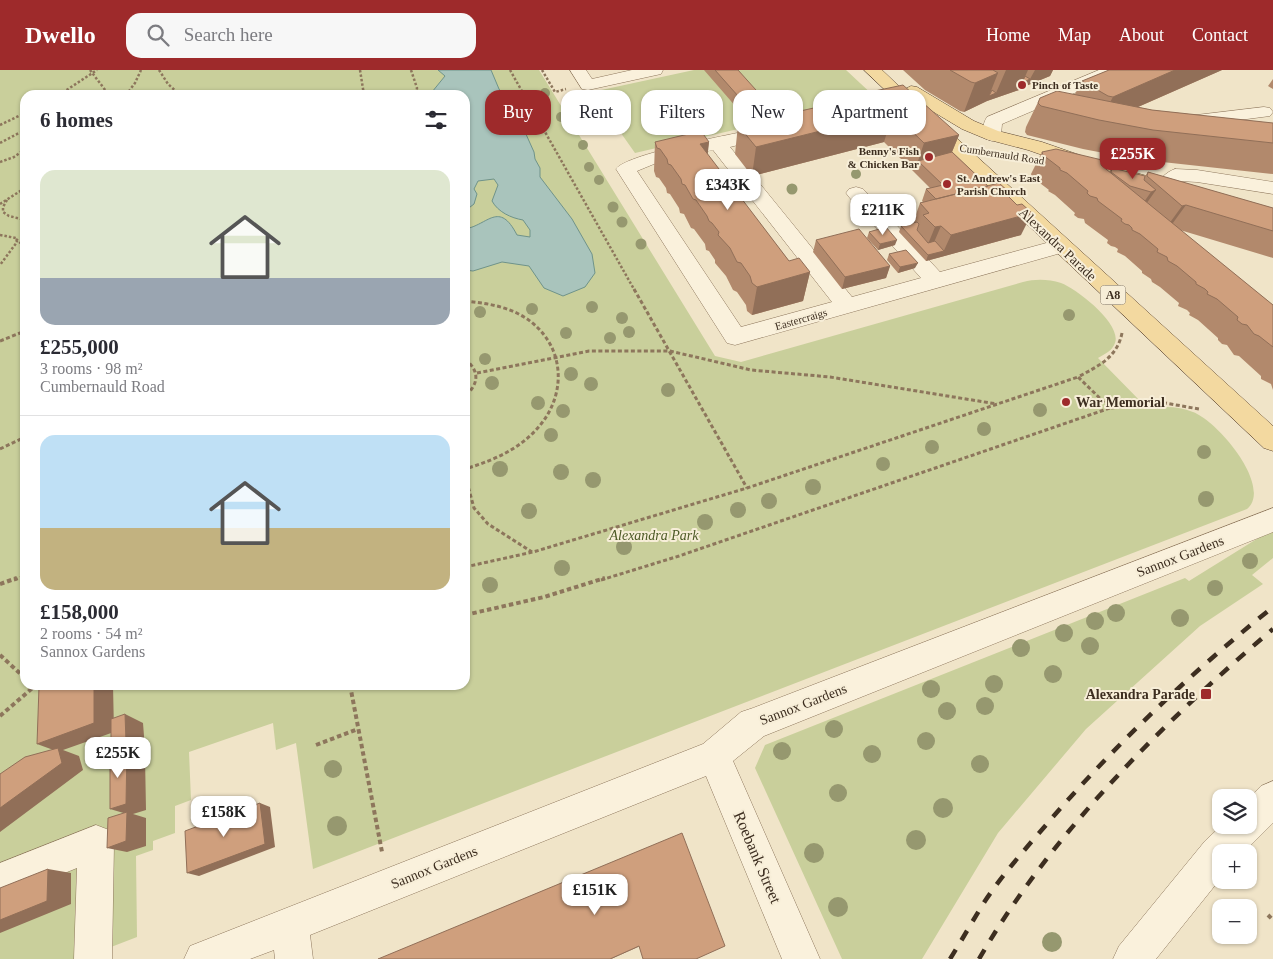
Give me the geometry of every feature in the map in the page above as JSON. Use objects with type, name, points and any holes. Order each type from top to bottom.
[{"type":"main road","name":"Cumbernauld Road","points":[[872,70],[893,90]]},
{"type":"main road","name":"Cumbernauld Road","points":[[876,70],[968,125],[993,128],[1035,146],[1101,169],[1191,195]]},
{"type":"main road","name":"Cumbernauld Road","points":[[926,121],[955,147],[1101,169]]},
{"type":"main road","name":"Alexandra Parade","points":[[955,147],[1273,441]]},
{"type":"street","points":[[578,70],[588,85],[655,70]]},
{"type":"street","points":[[1066,70],[1086,81]]},
{"type":"street","points":[[993,128],[1086,81],[1113,70]]},
{"type":"street","points":[[1187,146],[1182,127],[1188,121],[1264,112]]},
{"type":"street","points":[[756,135],[718,144],[847,306]]},
{"type":"street","name":"Eastercraigs","points":[[718,144],[648,160],[626,169],[735,338],[1061,246]]},
{"type":"street","points":[[1164,187],[1175,175],[1196,171],[1273,188]]},
{"type":"street","points":[[856,193],[936,281]]},
{"type":"street","name":"Sannox Gardens","points":[[202,959],[292,941],[714,756],[753,724],[1273,520]]},
{"type":"street","name":"Roebank Street","points":[[714,756],[801,959]]},
{"type":"street","points":[[1257,815],[1273,798]]},
{"type":"street","points":[[1132,959],[1218,854],[1238,834]]},
{"type":"street","points":[[0,882],[96,844],[93,959]]},
{"type":"path","points":[[90,70],[106,90]]},
{"type":"path","points":[[67,90],[97,70]]},
{"type":"path","points":[[130,90],[141,70]]},
{"type":"path","points":[[159,70],[175,90]]},
{"type":"path","points":[[360,70],[363,90]]},
{"type":"path","points":[[411,70],[417,90]]},
{"type":"path","points":[[510,70],[747,488]]},
{"type":"path","points":[[0,125],[20,115]]},
{"type":"path","points":[[0,144],[20,133]]},
{"type":"path","points":[[0,162],[14,158],[20,153]]},
{"type":"path","points":[[0,204],[20,191]]},
{"type":"path","points":[[7,200],[2,207],[3,212],[9,216],[20,219]]},
{"type":"path","points":[[0,235],[16,238],[20,242]]},
{"type":"path","points":[[0,265],[13,249],[17,242],[16,238]]},
{"type":"path","points":[[470,302],[496,305],[524,316],[545,334],[558,356],[560,378],[556,401],[542,423],[522,443],[509,452],[470,467]]},
{"type":"path","points":[[470,566],[533,552],[747,488],[1078,377],[1111,357],[1117,351],[1121,343],[1122,328]]},
{"type":"path","points":[[0,341],[20,333]]},
{"type":"path","points":[[477,373],[590,351],[670,350],[751,370],[830,377],[998,404]]},
{"type":"path","points":[[470,362],[473,364],[477,373],[477,382],[470,392]]},
{"type":"path","points":[[1078,377],[1110,408]]},
{"type":"path","points":[[470,614],[544,597],[679,556],[1110,408],[1157,402],[1180,404],[1203,411]]},
{"type":"path","points":[[0,449],[20,439]]},
{"type":"path","points":[[470,493],[474,508],[488,524],[533,552]]},
{"type":"path","points":[[0,584],[20,578]]},
{"type":"path","points":[[0,655],[20,673]]},
{"type":"path","points":[[0,716],[29,690]]},
{"type":"path","points":[[351,690],[382,852]]},
{"type":"path","points":[[316,745],[358,729]]},
{"type":"path","points":[[1268,915],[1273,920]]},
{"type":"green space","name":"Alexandra Park","points":[[0,70],[539,70],[561,106],[561,135],[579,135],[715,356],[741,362],[1023,282],[1042,280],[1061,283],[1077,292],[1097,308],[1112,326],[1115,335],[1114,346],[1106,354],[1098,358],[1148,409],[1176,408],[1193,412],[1204,418],[1228,441],[1240,456],[1248,471],[1253,486],[1253,499],[1247,509],[313,869],[296,743],[276,750],[273,723],[189,752],[191,800],[175,806],[175,833],[153,841],[153,850],[136,856],[137,937],[80,959],[0,959]]},
{"type":"green space","points":[[694,70],[846,70],[867,90],[813,90],[813,111],[803,114],[803,90],[733,90],[733,130],[723,132],[723,90],[641,90],[641,135],[712,135],[635,153],[622,135],[631,135],[631,90],[601,90]]},
{"type":"green space","points":[[1273,529],[1273,558],[1252,575],[1263,584],[1200,626],[1086,729],[998,833],[922,959],[842,959],[755,768],[765,745],[1185,578],[1189,581]]},
{"type":"water","points":[[438,70],[491,70],[500,90],[485,90],[485,135],[526,135],[540,168],[540,177],[572,219],[592,254],[595,273],[585,287],[563,296],[544,288],[529,266],[502,262],[470,271],[470,228],[493,217],[499,217],[505,219],[511,225],[517,235],[530,237],[530,230],[523,220],[505,214],[492,201],[498,185],[494,179],[478,181],[474,189],[477,194],[474,204],[470,207],[470,90],[434,90],[445,76]]},
{"type":"building","points":[[715,70],[738,70],[756,90],[733,90]]},
{"type":"building","points":[[950,70],[993,70],[998,73],[975,83]]},
{"type":"building","points":[[1109,70],[1175,70],[1113,97],[1082,81]]},
{"type":"building","points":[[1025,76],[1030,79],[1024,82],[1023,81]]},
{"type":"building","points":[[903,85],[909,90],[879,90]]},
{"type":"building","points":[[992,90],[996,93],[989,96]]},
{"type":"building","points":[[1057,91],[1152,110],[1273,123],[1273,143],[1153,130],[1099,120],[1041,106],[1038,103],[1040,98]]},
{"type":"building","points":[[926,106],[959,135],[924,143],[916,135],[926,135]]},
{"type":"building","points":[[813,108],[813,133],[756,147],[746,135],[803,135],[803,110]]},
{"type":"building","points":[[684,135],[704,135],[709,142],[700,144],[789,261],[799,258],[810,272],[757,287],[752,283],[750,276],[741,263],[737,262],[730,248],[718,235],[719,232],[709,221],[696,200],[693,199],[685,185],[682,184],[681,179],[671,165],[668,164],[667,159],[660,149],[657,148],[655,142]]},
{"type":"building","points":[[1056,149],[1102,160],[1101,165],[1273,305],[1273,347],[1254,334],[1247,325],[1237,320],[1238,317],[1217,299],[1207,294],[1208,292],[1205,289],[1168,261],[1167,257],[1157,252],[1158,249],[1132,230],[1129,225],[1121,221],[1122,219],[1098,201],[1097,198],[1090,196],[1087,193],[1088,191],[1067,173],[1060,170],[1042,152]]},
{"type":"building","points":[[952,152],[988,186],[936,199],[926,189],[943,185],[918,161]]},
{"type":"building","points":[[1112,168],[1145,176],[1144,180],[1156,190],[1151,192],[1130,186],[1111,172]]},
{"type":"building","points":[[1148,172],[1273,208],[1273,231],[1186,205],[1182,206],[1147,176]]},
{"type":"building","points":[[999,183],[1009,192],[1005,193],[1017,205],[1022,204],[1032,213],[951,235],[941,226],[935,227],[923,215],[929,213],[920,203]]},
{"type":"building","points":[[917,222],[919,224],[917,230],[928,243],[935,241],[944,251],[928,255],[901,226]]},
{"type":"building","points":[[886,227],[897,240],[880,244],[869,232]]},
{"type":"building","points":[[859,229],[890,266],[845,277],[816,240]]},
{"type":"building","points":[[906,250],[918,263],[900,267],[889,254]]},
{"type":"building","points":[[39,690],[94,690],[94,723],[37,744]]},
{"type":"building","points":[[125,714],[126,741],[111,746],[111,719]]},
{"type":"building","points":[[58,748],[62,763],[0,808],[0,774],[25,757]]},
{"type":"building","points":[[127,750],[126,804],[110,809],[110,755]]},
{"type":"building","points":[[260,803],[265,844],[187,873],[185,831]]},
{"type":"building","points":[[127,812],[126,841],[107,848],[108,818]]},
{"type":"building","points":[[682,833],[725,946],[696,959],[643,959],[639,946],[610,959],[378,959]]},
{"type":"building","points":[[48,869],[47,901],[0,920],[0,888]]},
{"type":"railway","points":[[950,959],[985,901],[1001,879],[1077,789],[1130,734],[1214,656],[1273,607]]},
{"type":"railway","points":[[979,959],[1008,913],[1040,868],[1112,782],[1191,702],[1273,629]]},
{"type":"place","name":"Pinch of Taste","points":[[1022,85]]},
{"type":"place","name":"Benny's Fish & Chicken Bar","points":[[929,157]]},
{"type":"place","name":"St. Andrew's East Parish Church","points":[[947,184]]},
{"type":"place","name":"War Memorial","points":[[1066,402]]},
{"type":"place","name":"Alexandra Parade","points":[[1206,694]]}]
